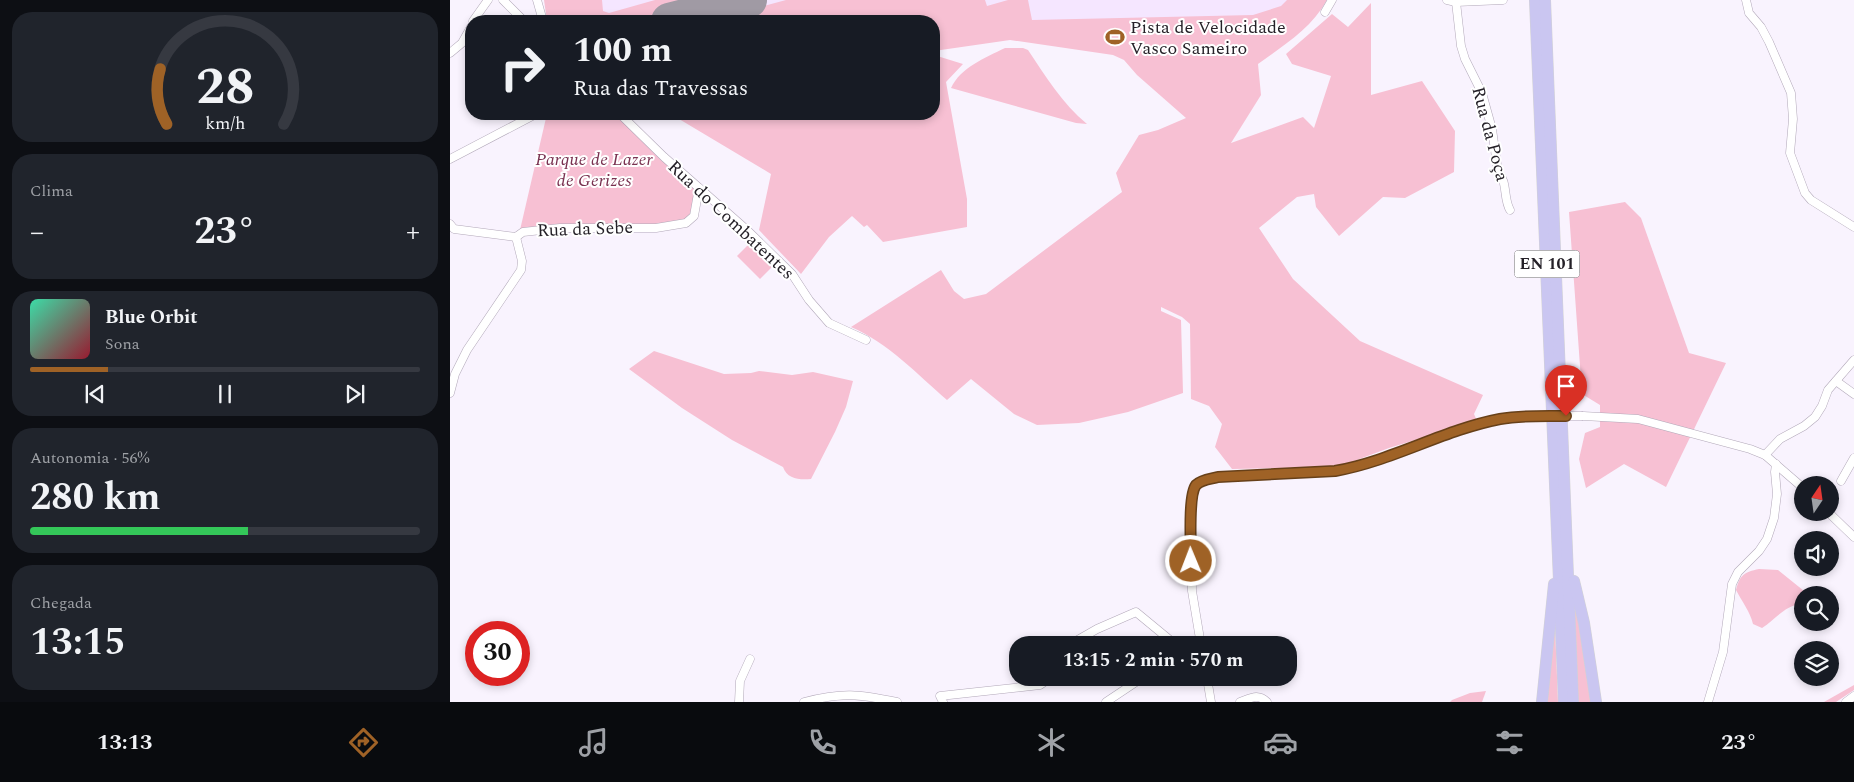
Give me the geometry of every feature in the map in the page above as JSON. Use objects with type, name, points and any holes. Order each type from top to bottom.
[{"type":"highway","name":"EN 101","points":[[1536,0],[1564,702]]},
{"type":"highway","name":"EN 101","points":[[1545,0],[1573,702]]},
{"type":"highway","points":[[1564,470],[1569,485],[1574,584],[1584,623],[1596,702]]},
{"type":"highway","points":[[1542,702],[1554,581],[1553,498],[1556,485]]},
{"type":"street","points":[[477,15],[488,0]]},
{"type":"street","points":[[503,0],[518,15]]},
{"type":"street","points":[[537,0],[541,15]]},
{"type":"street","points":[[1325,12],[1332,0]]},
{"type":"street","points":[[1447,0],[1456,2],[1503,0]]},
{"type":"street","points":[[1746,0],[1749,13],[1761,27],[1769,42],[1791,92],[1793,119],[1790,153],[1806,193],[1811,200],[1854,227]]},
{"type":"street","name":"Rua da Poça","points":[[1456,2],[1461,46],[1465,59],[1482,93],[1492,129],[1498,172],[1503,177],[1506,203],[1510,210]]},
{"type":"street","points":[[450,53],[462,43],[465,38]]},
{"type":"street","points":[[450,159],[525,120]]},
{"type":"street","name":"Rua do Combatentes","points":[[626,120],[664,157],[748,231],[792,274],[809,300],[829,323],[866,340]]},
{"type":"street","name":"Rua da Sebe","points":[[450,224],[454,229],[516,237],[522,232],[560,228],[656,228],[686,223],[694,216],[699,188]]},
{"type":"street","points":[[450,393],[455,374],[467,350],[521,270],[522,261],[516,237]]},
{"type":"street","points":[[1765,455],[1780,439],[1804,426],[1815,417],[1822,406],[1828,390],[1854,360]]},
{"type":"street","points":[[1836,381],[1854,394]]},
{"type":"street","points":[[1200,636],[1192,591],[1191,530],[1192,497],[1195,487],[1202,481],[1218,477],[1335,471],[1352,468],[1438,436],[1498,419],[1531,416],[1584,416],[1638,420],[1750,449],[1765,455],[1794,480]]},
{"type":"street","points":[[1841,481],[1854,458]]},
{"type":"street","points":[[1708,702],[1723,652],[1732,584],[1738,572],[1759,551],[1767,539],[1774,518],[1777,494],[1776,464]]},
{"type":"street","points":[[1837,521],[1854,537]]},
{"type":"street","points":[[1085,636],[1136,612],[1165,636]]},
{"type":"street","points":[[739,702],[740,681],[750,658]]},
{"type":"street","points":[[942,699],[1033,686]]},
{"type":"street","points":[[1106,702],[1130,686]]},
{"type":"street","points":[[1208,686],[1211,702]]},
{"type":"street","points":[[804,702],[829,695],[846,694],[865,695],[896,702]]},
{"type":"street","points":[[1240,702],[1255,696],[1263,698],[1267,702]]},
{"type":"street","points":[[1846,702],[1854,696]]},
{"type":"shaded area","points":[[582,0],[1307,0],[1278,22],[940,22],[940,15],[583,15]]},
{"type":"green space","points":[[544,0],[602,0],[603,11],[609,13],[655,0],[712,0],[656,15],[546,15]]},
{"type":"green space","points":[[786,0],[985,0],[987,6],[1008,0],[1028,0],[1032,20],[1253,15],[1281,6],[1287,0],[1327,0],[1305,28],[1258,64],[1261,95],[1231,143],[1303,117],[1314,128],[1331,76],[1292,64],[1286,54],[1332,14],[1348,27],[1371,3],[1371,95],[1422,81],[1455,131],[1454,172],[1405,198],[1383,197],[1339,236],[1316,207],[1314,194],[1297,197],[1259,228],[1293,279],[1360,341],[1483,395],[1474,414],[1477,421],[1389,448],[1338,467],[1232,469],[1215,447],[1222,424],[1209,406],[1191,399],[1190,324],[1182,317],[1161,307],[1161,311],[1181,320],[1183,393],[1128,412],[1079,423],[1037,425],[1014,414],[971,379],[947,400],[890,350],[851,327],[941,270],[954,291],[964,299],[986,294],[1122,192],[1116,173],[1139,135],[1158,130],[1186,118],[1137,75],[1124,60],[1113,55],[1010,40],[940,50],[940,15],[730,15]]},
{"type":"green space","points":[[1005,48],[1023,48],[1028,50],[1062,98],[1087,124],[1076,123],[951,88],[967,69]]},
{"type":"green space","points":[[940,57],[963,64],[946,82],[967,199],[967,227],[883,242],[867,225],[864,227],[852,216],[829,237],[801,274],[759,230],[771,174],[681,120],[940,120]]},
{"type":"green space","name":"Parque de Lazer de Gerizes","points":[[546,120],[622,120],[695,190],[694,211],[683,221],[642,226],[604,224],[558,225],[520,230]]},
{"type":"green space","points":[[1625,202],[1641,218],[1689,353],[1726,363],[1666,487],[1624,464],[1586,488],[1579,459],[1585,433],[1600,427],[1600,405],[1582,394],[1569,212]]},
{"type":"green space","points":[[751,242],[774,265],[760,279],[737,256]]},
{"type":"green space","points":[[654,351],[724,374],[759,371],[792,375],[813,372],[853,381],[846,407],[811,479],[798,479],[790,476],[783,467],[732,440],[682,408],[629,369]]},
{"type":"green space","points":[[1759,569],[1778,570],[1798,586],[1794,586],[1794,606],[1762,628],[1753,624],[1736,590],[1743,575]]},
{"type":"green space","points":[[1574,600],[1579,625],[1591,702],[1578,702]]},
{"type":"green space","points":[[1554,602],[1558,702],[1546,702]]},
{"type":"green space","points":[[1854,685],[1854,690],[1836,702],[1824,702]]},
{"type":"green space","points":[[1486,691],[1482,702],[1450,702],[1470,693]]},
{"type":"runway","points":[[692,15],[749,0]]},
{"type":"place","name":"Pista de Velocidade Vasco Sameiro","points":[[1115,37]]},
{"type":"route","points":[[1191,561],[1192,497],[1195,487],[1202,481],[1218,477],[1335,471],[1352,468],[1438,436],[1498,419],[1566,416]]}]
